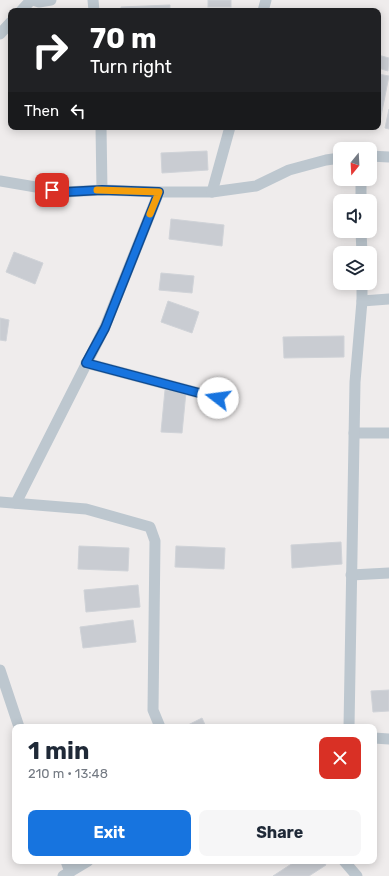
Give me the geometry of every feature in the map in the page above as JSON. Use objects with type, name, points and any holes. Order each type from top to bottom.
[{"type":"street","points":[[24,8],[32,0],[39,2],[51,0]]},
{"type":"street","points":[[0,34],[8,25]]},
{"type":"street","points":[[101,130],[102,190]]},
{"type":"street","points":[[212,192],[229,130]]},
{"type":"street","points":[[377,156],[389,157]]},
{"type":"street","points":[[0,180],[65,192],[102,190],[212,192],[256,186],[289,170],[333,159]]},
{"type":"street","points":[[16,503],[105,328],[159,192]]},
{"type":"street","points":[[349,724],[354,382],[362,290]]},
{"type":"street","points":[[362,300],[389,299]]},
{"type":"street","points":[[86,363],[218,398]]},
{"type":"street","points":[[354,433],[389,433]]},
{"type":"street","points":[[0,502],[86,509],[150,527],[155,541],[154,710],[159,724]]},
{"type":"street","points":[[351,575],[389,573]]},
{"type":"street","points":[[0,670],[18,724]]},
{"type":"street","points":[[377,738],[389,739]]},
{"type":"street","points":[[66,874],[83,864]]},
{"type":"street","points":[[347,864],[357,876]]},
{"type":"building","points":[[208,0],[231,0],[231,7],[208,7]]},
{"type":"building","points":[[170,5],[170,8],[121,7]]},
{"type":"building","points":[[381,56],[389,58],[388,71],[381,69]]},
{"type":"building","points":[[381,75],[389,76],[381,116]]},
{"type":"building","points":[[389,109],[389,129],[385,128]]},
{"type":"building","points":[[207,151],[208,170],[162,173],[161,153]]},
{"type":"building","points":[[171,219],[224,225],[222,246],[169,239]]},
{"type":"building","points":[[14,252],[43,263],[35,284],[6,272]]},
{"type":"building","points":[[161,273],[194,276],[192,293],[159,290]]},
{"type":"building","points":[[168,301],[199,312],[192,333],[161,322]]},
{"type":"building","points":[[0,318],[9,320],[6,341],[0,340]]},
{"type":"building","points":[[344,336],[344,357],[284,358],[283,337]]},
{"type":"building","points":[[165,390],[186,392],[182,433],[161,432]]},
{"type":"building","points":[[341,542],[342,564],[292,568],[291,545]]},
{"type":"building","points":[[79,546],[129,548],[128,571],[78,569]]},
{"type":"building","points":[[176,546],[225,548],[224,569],[175,567]]},
{"type":"building","points":[[138,585],[140,607],[86,612],[84,590]]},
{"type":"building","points":[[133,620],[136,642],[83,648],[80,627]]},
{"type":"building","points":[[389,690],[389,711],[373,712],[371,691]]},
{"type":"building","points":[[202,718],[205,724],[190,724]]},
{"type":"building","points":[[291,864],[326,865],[309,876],[273,876]]},
{"type":"slow traffic","points":[[97,190],[159,192],[150,214]]},
{"type":"route","points":[[52,190],[65,192],[102,190],[159,192],[105,328],[86,363],[218,398]]}]
